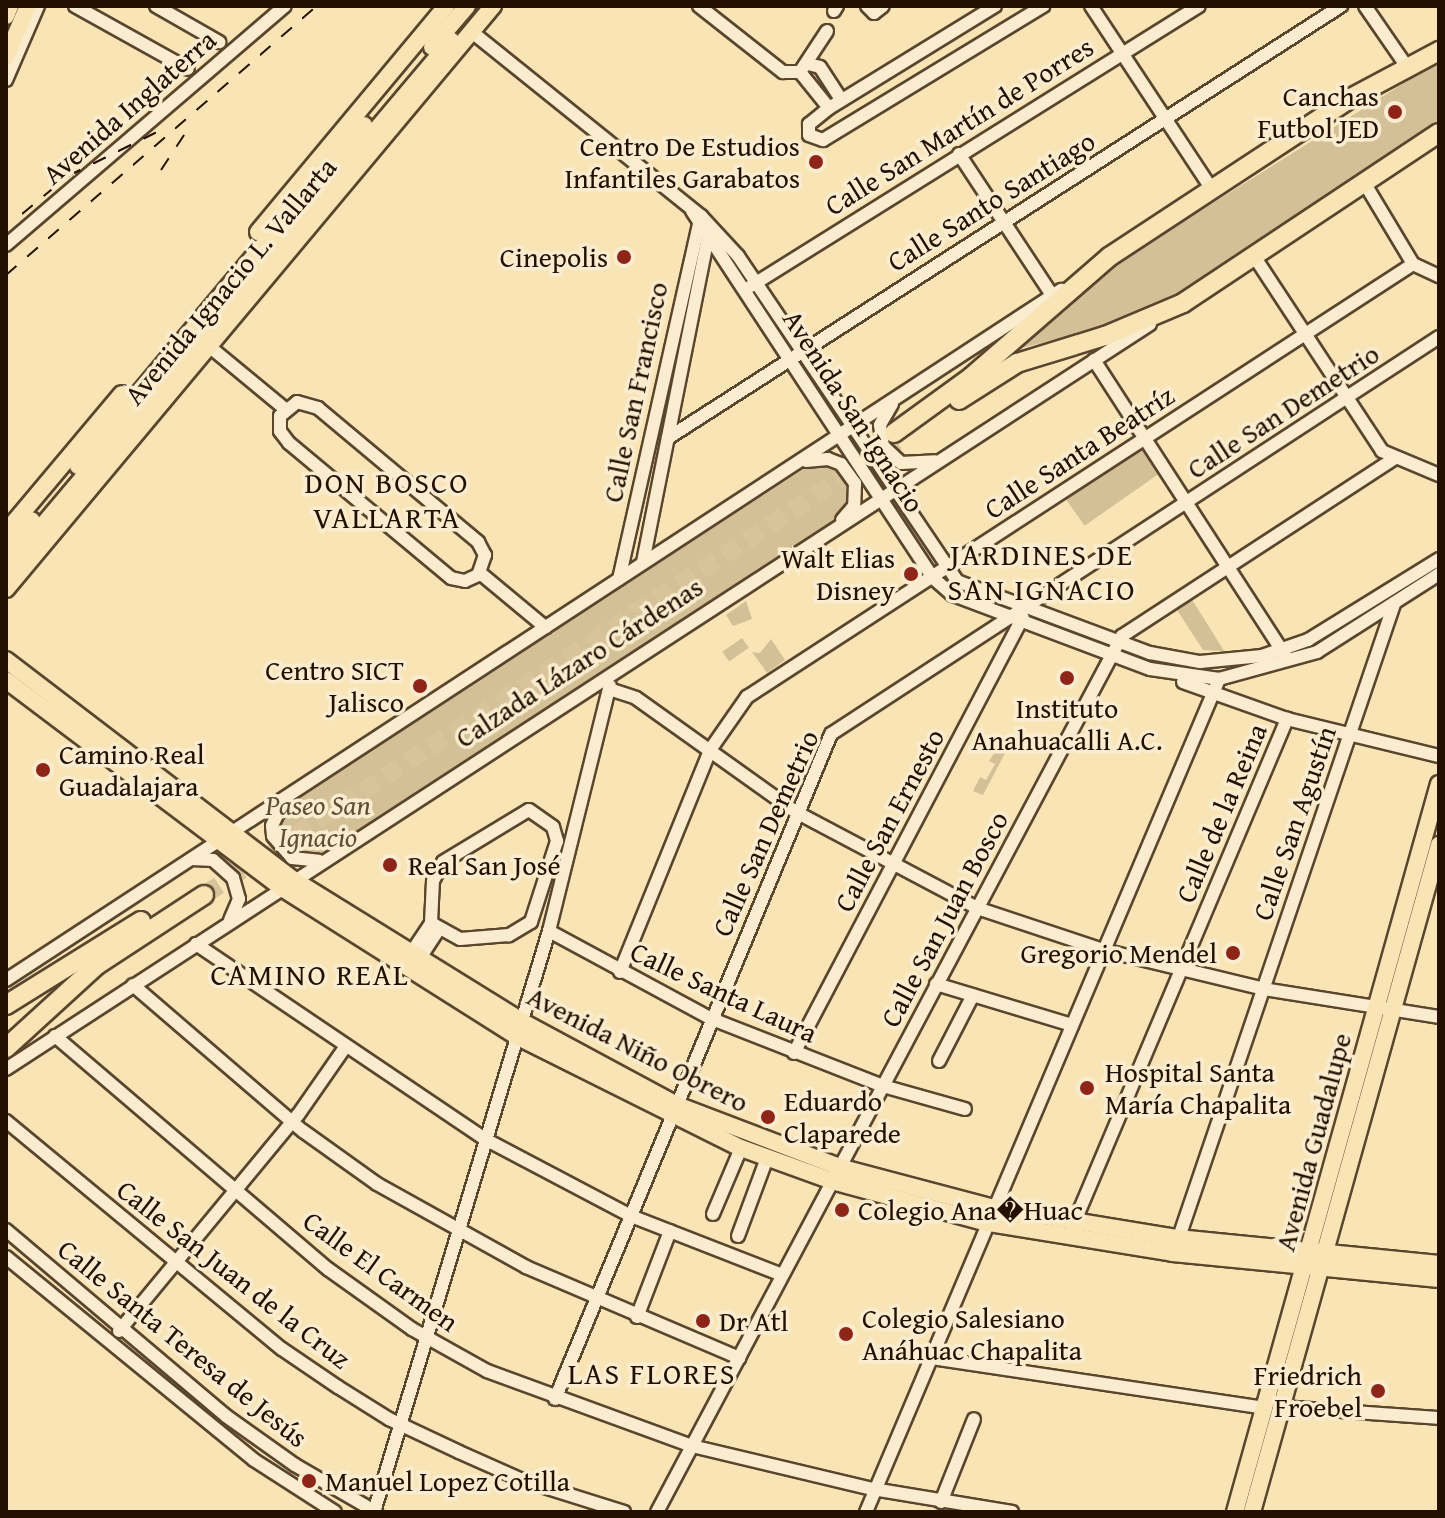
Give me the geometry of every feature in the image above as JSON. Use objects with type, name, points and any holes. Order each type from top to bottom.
[{"type":"highway","name":"Calzada Lázaro Cárdenas","points":[[1439,51],[1351,98],[1109,257],[971,377],[897,436],[1017,363],[1105,336],[1183,303],[1439,135]]},
{"type":"highway","points":[[6,1005],[201,890],[97,965],[6,1048]]},
{"type":"main road","points":[[6,16],[12,6]]},
{"type":"main road","points":[[6,38],[12,6]]},
{"type":"main road","points":[[6,57],[28,6]]},
{"type":"main road","name":"Avenida Ignacio L. Vallarta","points":[[6,532],[446,6]]},
{"type":"main road","points":[[390,82],[452,11],[465,6]]},
{"type":"main road","name":"Avenida Ignacio L. Vallarta","points":[[6,551],[465,6]]},
{"type":"main road","name":"Avenida Ignacio L. Vallarta","points":[[6,569],[439,72],[480,6]]},
{"type":"main road","name":"Avenida Ignacio L. Vallarta","points":[[6,589],[204,342],[467,30],[493,6]]},
{"type":"main road","points":[[269,218],[349,132]]},
{"type":"main road","points":[[213,303],[228,268]]},
{"type":"main road","name":"Avenida Niño Obrero","points":[[7,660],[224,839]]},
{"type":"main road","name":"Avenida Niño Obrero","points":[[6,680],[288,884],[519,1028],[741,1148],[767,1158],[991,1215],[1176,1245],[1439,1279]]},
{"type":"main road","name":"Avenida Guadalupe","points":[[1252,1512],[1274,1407],[1384,1011],[1439,784]]},
{"type":"main road","name":"Avenida Guadalupe","points":[[1384,1011],[1439,845]]},
{"type":"main road","name":"Avenida Niño Obrero","points":[[288,884],[416,956],[519,1028]]},
{"type":"main road","name":"Avenida Niño Obrero","points":[[674,1111],[836,1174]]},
{"type":"main road","name":"Avenida Niño Obrero","points":[[1315,1262],[1439,1264]]},
{"type":"main road","name":"Avenida Guadalupe","points":[[1235,1512],[1274,1407]]},
{"type":"street","points":[[6,80],[38,6]]},
{"type":"street","points":[[75,6],[188,69]]},
{"type":"street","points":[[156,6],[219,42]]},
{"type":"street","points":[[699,6],[783,72],[820,67],[841,99]]},
{"type":"street","points":[[867,6],[874,13],[883,6]]},
{"type":"street","points":[[995,6],[841,99],[809,124],[814,139],[823,140],[1043,6]]},
{"type":"street","points":[[1091,6],[1163,120],[1211,188]]},
{"type":"street","name":"Calle San Martín de Porres","points":[[752,286],[1121,52],[1199,6]]},
{"type":"street","name":"Calle Santo Santiago","points":[[668,438],[1002,219],[1088,171],[1341,6]]},
{"type":"street","points":[[1365,6],[1405,64]]},
{"type":"street","name":"Avenida Inglaterra","points":[[6,245],[280,7]]},
{"type":"street","name":"Avenida San Ignacio","points":[[467,30],[702,223],[801,349],[945,569],[957,581],[1020,616],[1150,669],[1219,679],[1290,663],[1339,641],[1439,559]]},
{"type":"street","points":[[804,68],[827,31]]},
{"type":"street","name":"Calzada Lázaro Cárdenas","points":[[1351,98],[1439,42]]},
{"type":"street","points":[[804,68],[829,108]]},
{"type":"street","points":[[888,71],[901,93]]},
{"type":"street","points":[[959,154],[1052,295]]},
{"type":"street","points":[[1365,184],[1413,264],[1439,276]]},
{"type":"street","name":"Calle San Francisco","points":[[643,562],[681,364],[702,223]]},
{"type":"street","name":"Calle San Francisco","points":[[619,579],[664,366],[702,223]]},
{"type":"street","points":[[1254,256],[1377,446],[1394,459],[1439,475]]},
{"type":"street","name":"Calzada Lázaro Cárdenas","points":[[6,980],[1109,257]]},
{"type":"street","name":"Calle Santa Beatríz","points":[[620,972],[710,750],[730,714],[754,691],[1413,264]]},
{"type":"street","name":"Avenida San Ignacio","points":[[752,286],[790,356],[932,577],[953,595],[1118,643],[1200,662],[1282,651],[1439,574]]},
{"type":"street","name":"Calzada Lázaro Cárdenas","points":[[6,1069],[1183,303]]},
{"type":"street","name":"Calle San Demetrio","points":[[555,1399],[825,743],[838,728],[1020,616],[1439,337]]},
{"type":"street","points":[[204,342],[285,409]]},
{"type":"street","points":[[1094,360],[1290,663]]},
{"type":"street","points":[[664,366],[681,364]]},
{"type":"street","points":[[896,398],[880,425],[883,446],[901,463],[943,459]]},
{"type":"street","points":[[304,402],[318,408],[478,542],[485,555],[480,573],[465,581],[451,578],[300,453],[280,431],[285,409],[304,402]]},
{"type":"street","points":[[795,464],[816,459],[841,464],[857,494],[847,516],[802,551]]},
{"type":"street","name":"Calle San Juan Bosco","points":[[657,1512],[1118,643],[1394,459]]},
{"type":"street","points":[[640,480],[657,485]]},
{"type":"street","points":[[480,573],[545,627]]},
{"type":"street","name":"Calle San Agustín","points":[[1176,1245],[1349,736],[1391,598]]},
{"type":"street","name":"Calle San Ernesto","points":[[794,1053],[1020,616]]},
{"type":"street","points":[[1150,669],[1287,719],[1439,756]]},
{"type":"street","points":[[375,1512],[398,1424],[549,931],[612,673]]},
{"type":"street","points":[[866,1512],[873,1489],[1219,679]]},
{"type":"street","points":[[609,689],[636,698],[796,812],[977,908],[1103,950],[1264,989],[1384,1011],[1439,1017]]},
{"type":"street","name":"Calle de la Reina","points":[[1071,1229],[1287,719]]},
{"type":"street","points":[[287,797],[275,816],[273,836],[292,858],[324,861]]},
{"type":"street","points":[[416,956],[435,926],[433,881],[443,862],[529,810],[553,827],[557,841],[531,922],[509,935],[483,933],[460,939],[435,926]]},
{"type":"street","points":[[191,860],[213,860],[233,878],[239,899],[228,923]]},
{"type":"street","name":"Calle Santa Laura","points":[[549,931],[712,1019],[883,1086],[965,1109]]},
{"type":"street","points":[[196,944],[485,1139],[631,1216],[782,1275]]},
{"type":"street","points":[[936,984],[1072,1025]]},
{"type":"street","points":[[133,985],[292,1122],[377,1184],[458,1230],[596,1301],[739,1358]]},
{"type":"street","points":[[939,1061],[973,995]]},
{"type":"street","name":"Calle El Carmen","points":[[55,1036],[328,1269],[425,1337],[555,1399],[692,1446],[873,1489],[1012,1512]]},
{"type":"street","points":[[109,1342],[292,1122],[346,1046]]},
{"type":"street","name":"Calle San Juan de la Cruz","points":[[6,1121],[282,1349],[398,1424],[522,1480],[624,1512]]},
{"type":"street","points":[[713,1214],[741,1148]]},
{"type":"street","points":[[738,1236],[767,1158]]},
{"type":"street","name":"Calle Santa Teresa de Jesús","points":[[6,1230],[265,1445],[375,1512]]},
{"type":"street","points":[[637,1317],[670,1231]]},
{"type":"street","name":"Calle Santa Teresa de Jesús","points":[[6,1257],[254,1460],[335,1512]]},
{"type":"street","points":[[931,1358],[1274,1407],[1439,1418]]},
{"type":"street","points":[[941,1502],[974,1419]]},
{"type":"green space","points":[[1439,61],[1439,125],[1179,297],[1140,316],[1022,348],[1018,342],[1108,269]]},
{"type":"green space","points":[[1141,446],[1160,473],[1085,526],[1066,499]]},
{"type":"green space","name":"Paseo San Ignacio","points":[[831,462],[849,479],[854,500],[840,517],[317,859],[305,860],[276,836],[283,806],[810,465]]},
{"type":"green space","points":[[1192,600],[1224,651],[1203,650],[1177,610]]},
{"type":"green space","points":[[746,601],[752,619],[733,626],[726,615]]},
{"type":"green space","points":[[742,638],[749,648],[729,662],[722,652]]},
{"type":"green space","points":[[771,639],[785,660],[767,673],[752,652],[760,653]]},
{"type":"green space","points":[[1005,737],[1012,740],[983,795],[973,791],[980,777],[986,780],[995,764],[989,761]]},
{"type":"tunnel","points":[[204,895],[901,439]]},
{"type":"railway","points":[[6,275],[317,6]]},
{"type":"railway","points":[[161,170],[192,123]]},
{"type":"railway","points":[[22,214],[68,176],[167,127]]},
{"type":"place","name":"Canchas Futbol JED","points":[[1395,112]]},
{"type":"place","name":"Centro De Estudios Infantiles Garabatos","points":[[816,162]]},
{"type":"place","name":"Cinepolis","points":[[624,257]]},
{"type":"place","name":"Walt Elias Disney","points":[[911,574]]},
{"type":"place","name":"Instituto Anahuacalli A.C.","points":[[1067,678]]},
{"type":"place","name":"Centro SICT Jalisco","points":[[420,686]]},
{"type":"place","name":"Camino Real Guadalajara","points":[[43,770]]},
{"type":"place","name":"Real San José","points":[[390,865]]},
{"type":"place","name":"Gregorio Mendel","points":[[1233,953]]},
{"type":"place","name":"Hospital Santa María Chapalita","points":[[1087,1088]]},
{"type":"place","name":"Eduardo Claparede","points":[[768,1117]]},
{"type":"place","name":"Colegio Ana�Huac","points":[[842,1210]]},
{"type":"place","name":"Dr Atl","points":[[703,1321]]},
{"type":"place","name":"Colegio Salesiano Anáhuac Chapalita","points":[[846,1334]]},
{"type":"place","name":"Friedrich Froebel","points":[[1378,1391]]},
{"type":"place","name":"Manuel Lopez Cotilla","points":[[309,1481]]},
{"type":"district","name":"DON BOSCO VALLARTA","points":[[387,499]]},
{"type":"district","name":"JARDINES DE SAN IGNACIO","points":[[1042,571]]},
{"type":"district","name":"CAMINO REAL","points":[[310,974]]},
{"type":"district","name":"LAS FLORES","points":[[652,1373]]}]
